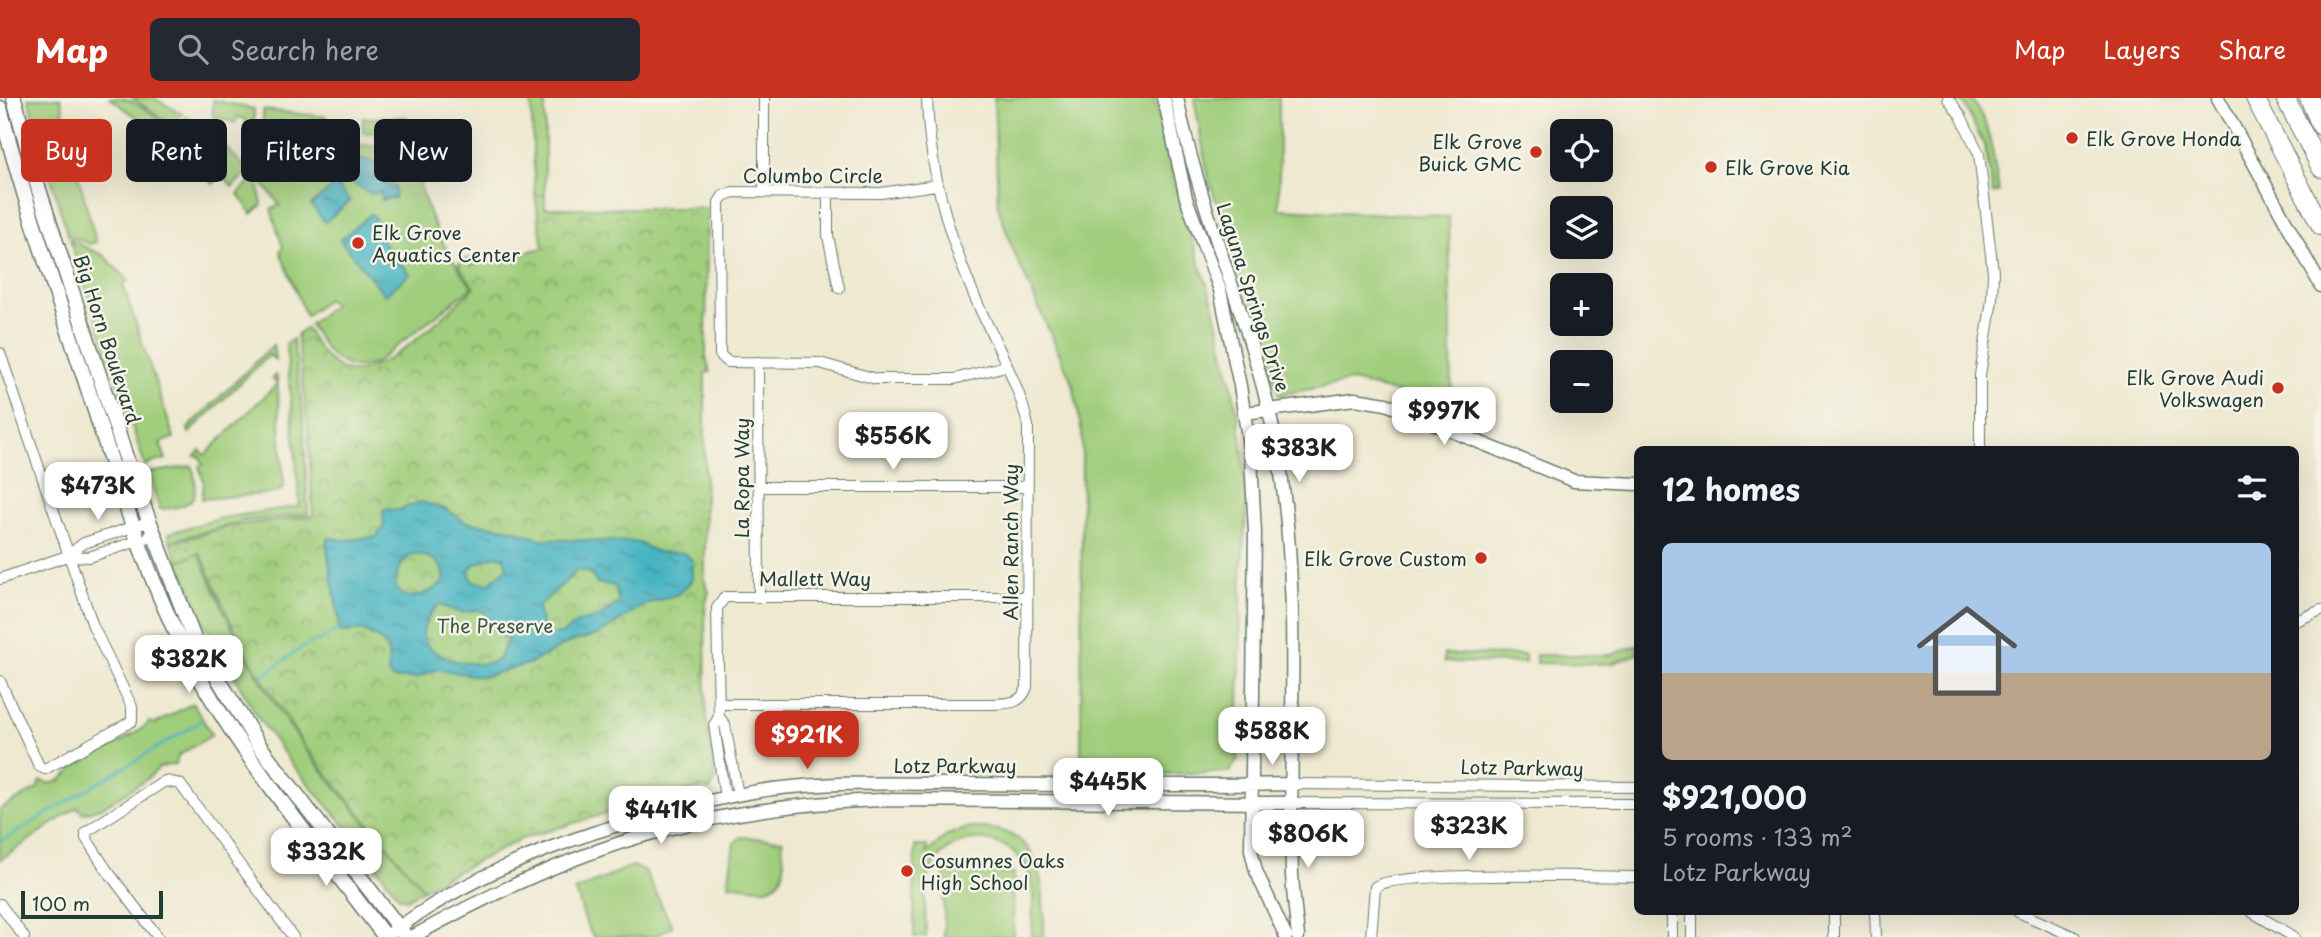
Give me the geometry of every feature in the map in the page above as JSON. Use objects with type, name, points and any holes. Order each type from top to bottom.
[{"type":"highway","points":[[2247,98],[2293,172]]},
{"type":"highway","points":[[2255,98],[2321,226]]},
{"type":"highway","points":[[2284,98],[2321,168]]},
{"type":"highway","points":[[2309,98],[2321,125]]},
{"type":"main road","name":"Big Horn Boulevard","points":[[14,98],[54,238],[176,631],[222,717],[386,937]]},
{"type":"main road","name":"Big Horn Boulevard","points":[[0,108],[16,172],[144,531],[194,639],[235,709],[279,773],[402,932]]},
{"type":"street","points":[[764,98],[764,191]]},
{"type":"street","name":"Allen Ranch Way","points":[[719,704],[1014,703],[1024,696],[1027,687],[1027,418],[962,269],[936,185],[927,98]]},
{"type":"street","name":"Laguna Springs Drive","points":[[1164,98],[1186,198],[1220,290],[1245,413],[1255,532],[1253,864],[1286,937]]},
{"type":"street","name":"Laguna Springs Drive","points":[[1177,98],[1196,184],[1246,327],[1269,410],[1284,496],[1290,566],[1292,873],[1298,937]]},
{"type":"street","points":[[1948,98],[1961,116],[1979,154],[1993,272],[1992,300],[1980,374],[1980,446]]},
{"type":"street","points":[[2218,98],[2321,286]]},
{"type":"street","name":"Columbo Circle","points":[[936,185],[881,193],[764,191],[733,192],[723,196],[719,202],[717,345],[720,355],[728,362],[820,363],[876,379],[954,379],[1006,366]]},
{"type":"street","points":[[828,193],[828,236],[839,288]]},
{"type":"street","points":[[0,353],[67,556],[93,626],[132,707],[132,721],[45,769],[39,766],[0,681]]},
{"type":"street","name":"La Ropa Way","points":[[758,362],[760,595]]},
{"type":"street","points":[[1245,413],[1355,399],[1386,404],[1574,481],[1634,484]]},
{"type":"street","points":[[758,487],[1027,487]]},
{"type":"street","points":[[67,556],[89,557],[144,531]]},
{"type":"street","points":[[0,579],[67,556],[84,543],[144,531]]},
{"type":"street","name":"Mallett Way","points":[[731,796],[725,725],[719,717],[719,601],[735,595],[1027,597]]},
{"type":"street","points":[[2299,620],[2321,610]]},
{"type":"street","points":[[158,937],[106,869],[86,838],[86,832],[165,782],[172,781],[180,783],[293,937]]},
{"type":"street","name":"Lotz Parkway","points":[[386,937],[402,932],[487,876],[530,857],[654,814],[731,796],[881,785],[1292,783],[1634,788]]},
{"type":"street","name":"Lotz Parkway","points":[[412,937],[496,891],[592,850],[731,813],[808,803],[882,800],[1634,804]]},
{"type":"street","points":[[1371,937],[1375,887],[1387,881],[1634,877]]},
{"type":"street","points":[[0,904],[24,937]]},
{"type":"street","points":[[1672,915],[1672,937]]},
{"type":"street","points":[[1692,915],[1692,937]]},
{"type":"street","points":[[1834,915],[1834,937]]},
{"type":"street","points":[[1875,915],[1876,937]]},
{"type":"street","points":[[2025,915],[2074,937]]},
{"type":"street","points":[[2256,915],[2284,934],[2294,937]]},
{"type":"street","points":[[2273,937],[2284,934]]},
{"type":"green space","points":[[28,98],[61,98],[65,119],[34,119]]},
{"type":"green space","points":[[110,98],[126,99],[138,104],[159,119],[139,119]]},
{"type":"green space","points":[[133,98],[154,98],[182,114],[177,119],[163,119]]},
{"type":"green space","points":[[531,98],[545,98],[545,195],[535,195]]},
{"type":"green space","points":[[994,98],[1154,98],[1179,200],[1214,306],[1242,444],[1247,504],[1242,562],[1238,760],[1229,772],[1081,776],[1082,433],[1073,384],[1012,248],[998,206]]},
{"type":"green space","points":[[1194,98],[1279,98],[1279,209],[1449,217],[1452,407],[1352,381],[1279,395],[1208,176]]},
{"type":"green space","points":[[1961,98],[1971,98],[1984,120],[1992,148],[1999,192],[1993,193],[1985,147]]},
{"type":"green space","points":[[213,100],[254,109],[254,119],[237,117],[235,123],[213,116]]},
{"type":"green space","points":[[263,110],[327,119],[263,119]]},
{"type":"green space","points":[[363,118],[407,119],[374,119],[374,133],[363,133]]},
{"type":"green space","name":"Elk Grove Aquatics Center","points":[[360,145],[374,146],[374,182],[419,182],[440,238],[472,287],[374,364],[362,367],[343,363],[321,343],[310,324],[334,304],[327,299],[306,316],[280,251],[283,248],[271,209],[280,205],[261,182],[360,182]]},
{"type":"green space","points":[[227,149],[241,163],[241,179],[232,187],[227,181]]},
{"type":"green space","points":[[52,182],[80,182],[96,242],[90,244],[68,236]]},
{"type":"green space","points":[[250,182],[258,182],[262,205],[252,214],[238,194]]},
{"type":"green space","name":"The Preserve","points":[[535,195],[545,195],[545,208],[707,208],[706,357],[710,372],[705,373],[705,583],[709,592],[705,606],[706,718],[716,780],[710,790],[700,788],[651,800],[521,839],[423,889],[307,750],[243,649],[200,553],[178,561],[171,543],[232,526],[313,516],[308,427],[297,335],[306,328],[325,356],[340,368],[355,371],[372,367],[391,357],[411,344],[474,288],[458,264],[469,258],[471,265],[543,248]]},
{"type":"green space","points":[[70,240],[103,255],[128,280],[123,285],[174,438],[160,443],[166,459],[145,465]]},
{"type":"green space","points":[[293,339],[303,415],[308,514],[244,521],[170,541],[169,533],[222,518],[300,506],[286,344]]},
{"type":"green space","points":[[273,345],[275,360],[269,355],[189,433],[188,428]]},
{"type":"green space","points":[[277,376],[284,488],[276,493],[202,499],[204,483],[199,466],[203,465],[200,457],[195,456],[200,450],[205,455],[277,384],[272,378]]},
{"type":"green space","points":[[192,466],[196,486],[192,499],[181,506],[160,509],[148,473]]},
{"type":"green space","points":[[199,553],[246,654],[290,727],[334,786],[423,889],[406,899],[399,897],[342,822],[293,766],[257,716],[206,626],[178,561]]},
{"type":"green space","points":[[1634,646],[1634,655],[1611,664],[1536,663],[1536,655],[1611,655]]},
{"type":"green space","points":[[1444,654],[1525,655],[1525,663],[1444,662]]},
{"type":"green space","points":[[193,703],[212,735],[178,756],[176,764],[160,767],[147,779],[101,808],[83,813],[77,807],[0,860],[0,809],[37,789],[40,781],[57,782],[75,767],[127,738],[149,722],[155,724]]},
{"type":"green space","points":[[968,828],[993,829],[1012,835],[1025,846],[1035,860],[1043,896],[1044,937],[1032,937],[1033,892],[1026,867],[1017,855],[1004,846],[991,841],[976,840],[962,842],[938,858],[926,887],[926,937],[914,937],[915,846],[927,846],[927,853],[947,835]]},
{"type":"green space","points":[[741,837],[783,840],[784,868],[776,884],[753,888],[728,884],[734,843]]},
{"type":"green space","points":[[632,866],[645,871],[672,926],[654,937],[594,937],[575,891]]},
{"type":"green space","points":[[944,872],[1014,873],[1013,937],[944,937]]},
{"type":"water","points":[[360,159],[374,162],[374,182],[386,182],[381,184],[395,186],[395,198],[382,200],[381,192],[371,194],[351,182],[360,182]]},
{"type":"water","points":[[336,184],[350,201],[325,222],[311,205]]},
{"type":"water","points":[[371,214],[376,219],[369,225],[410,274],[385,295],[340,240]]},
{"type":"water","points":[[421,502],[446,509],[466,522],[506,528],[541,539],[637,542],[657,552],[684,553],[692,560],[692,580],[679,594],[644,605],[598,635],[570,642],[531,663],[482,677],[437,669],[416,678],[393,679],[388,674],[388,652],[382,642],[361,630],[341,633],[326,543],[329,538],[345,540],[376,537],[384,526],[383,509],[399,510]],"holes":[[[414,554],[434,560],[441,567],[445,578],[443,582],[428,592],[405,597],[396,588],[396,578],[403,563]],[[495,556],[504,557],[507,568],[488,584],[472,581],[469,571],[473,565]],[[578,570],[590,573],[597,583],[615,586],[619,602],[600,616],[577,623],[562,634],[550,634],[542,625],[538,607]],[[439,605],[462,613],[476,610],[485,612],[493,630],[508,639],[498,660],[476,664],[436,653],[427,645],[423,635],[433,610]]]},
{"type":"waterway","points":[[261,677],[301,648],[342,628]]},
{"type":"waterway","points":[[0,842],[203,720]]},
{"type":"place","name":"Elk Grove Honda","points":[[2072,138]]},
{"type":"place","name":"Elk Grove Buick GMC","points":[[1536,152]]},
{"type":"place","name":"Elk Grove Kia","points":[[1711,167]]},
{"type":"place","name":"Elk Grove Aquatics Center","points":[[358,243]]},
{"type":"place","name":"Elk Grove Audi Volkswagen","points":[[2278,388]]},
{"type":"place","name":"Elk Grove Custom","points":[[1481,558]]},
{"type":"place","name":"Cosumnes Oaks High School","points":[[907,871]]}]
